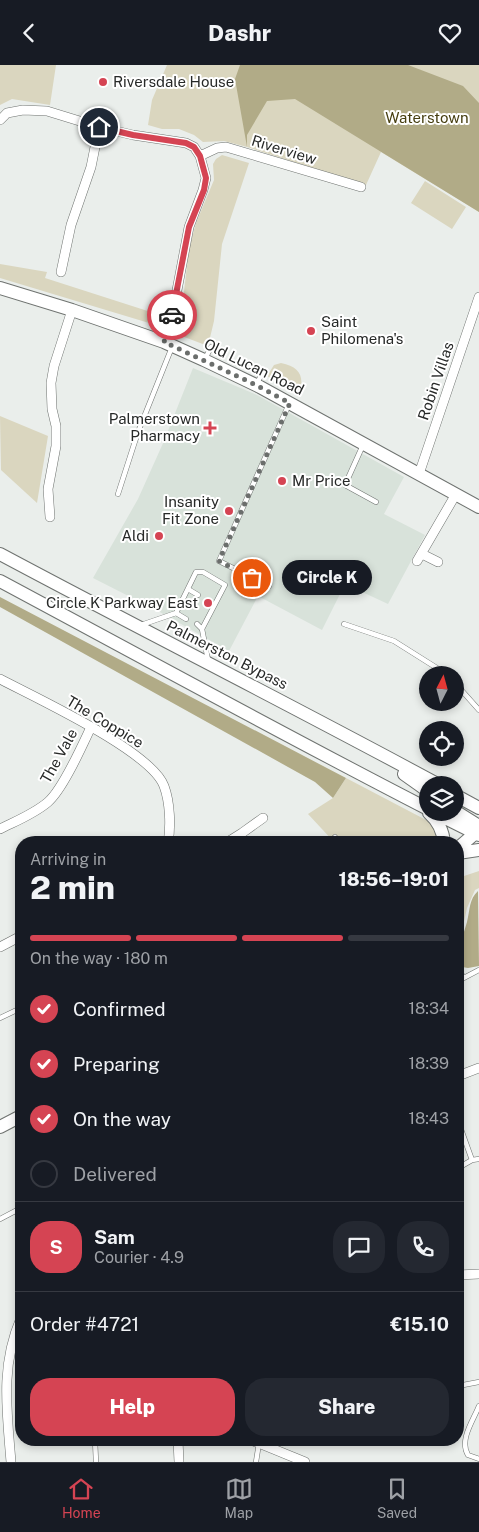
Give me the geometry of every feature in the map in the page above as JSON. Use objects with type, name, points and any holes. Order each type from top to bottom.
[{"type":"main road","name":"Old Lucan Road","points":[[0,289],[72,310],[259,379],[290,403],[479,507]]},
{"type":"main road","name":"Palmerston Bypass","points":[[0,554],[423,776]]},
{"type":"main road","points":[[0,581],[419,806]]},
{"type":"main road","points":[[364,744],[419,784]]},
{"type":"main road","points":[[464,799],[479,803]]},
{"type":"main road","points":[[464,800],[479,808]]},
{"type":"main road","points":[[464,819],[478,831]]},
{"type":"main road","points":[[436,821],[443,836]]},
{"type":"main road","points":[[454,821],[478,831]]},
{"type":"main road","points":[[464,843],[478,831]]},
{"type":"main road","points":[[464,852],[479,850]]},
{"type":"main road","points":[[0,1127],[15,1119]]},
{"type":"street","points":[[0,120],[7,113],[23,110],[47,111],[99,127],[133,135],[186,143],[194,147],[200,156],[206,178],[204,190],[189,227],[168,344]]},
{"type":"street","points":[[61,272],[70,225],[91,167],[99,127]]},
{"type":"street","name":"Riverview","points":[[200,156],[217,148],[226,147],[361,187]]},
{"type":"street","name":"Robin Villas","points":[[419,474],[479,297]]},
{"type":"street","points":[[50,517],[48,489],[56,446],[56,426],[52,409],[51,383],[54,366],[72,310]]},
{"type":"street","points":[[438,562],[419,557],[456,494]]},
{"type":"street","name":"The Coppice","points":[[0,679],[91,727],[137,756],[152,769],[164,785],[168,806],[168,836]]},
{"type":"street","name":"The Vale","points":[[0,829],[28,815],[48,801],[57,791],[91,727]]},
{"type":"street","points":[[237,836],[263,818]]},
{"type":"street","points":[[0,947],[15,939]]},
{"type":"street","points":[[464,1073],[479,1068]]},
{"type":"street","points":[[464,1275],[479,1274]]},
{"type":"street","points":[[11,1462],[5,1372],[15,1331]]},
{"type":"street","points":[[178,1446],[179,1462]]},
{"type":"street","points":[[278,1446],[305,1462]]},
{"type":"lane","points":[[118,494],[168,344]]},
{"type":"lane","points":[[204,360],[211,347]]},
{"type":"lane","points":[[269,586],[219,561],[290,403]]},
{"type":"lane","points":[[364,443],[345,485],[376,502]]},
{"type":"lane","points":[[137,627],[176,613],[196,572],[203,573],[226,585],[202,629],[208,662]]},
{"type":"lane","points":[[188,589],[198,595]]},
{"type":"lane","points":[[209,601],[215,605]]},
{"type":"lane","points":[[176,613],[186,619]]},
{"type":"lane","points":[[344,624],[394,641],[434,666]]},
{"type":"lane","points":[[197,625],[202,629]]},
{"type":"lane","points":[[464,693],[479,710]]},
{"type":"lane","points":[[464,978],[479,970]]},
{"type":"lane","points":[[0,1018],[15,1011]]},
{"type":"lane","points":[[464,1138],[472,1160]]},
{"type":"lane","points":[[464,1165],[479,1159]]},
{"type":"lane","points":[[0,1219],[15,1212]]},
{"type":"lane","points":[[464,1385],[479,1382]]},
{"type":"lane","points":[[479,1406],[467,1432],[464,1449],[468,1455],[479,1459]]},
{"type":"lane","points":[[95,1446],[96,1462]]},
{"type":"lane","points":[[255,1446],[256,1462]]},
{"type":"shaded area","points":[[193,368],[257,395],[404,477],[384,514],[425,535],[388,604],[345,584],[322,630],[258,596],[229,651],[158,611],[93,578],[138,499],[164,441]]},
{"type":"green space","points":[[0,65],[56,65],[50,105],[12,99],[0,105]]},
{"type":"green space","name":"Waterstown","points":[[167,65],[479,65],[479,212],[381,152],[366,185],[247,147],[224,141],[203,142],[194,135],[179,129],[162,129],[148,125],[152,100]]},
{"type":"green space","name":"Waterstown","points":[[240,65],[408,65],[463,86],[479,103],[479,212],[295,99],[267,101],[247,135],[247,147],[235,79]]},
{"type":"green space","points":[[222,155],[249,163],[222,244],[214,321],[208,346],[179,335],[189,248],[196,223],[214,180],[213,164]]},
{"type":"green space","points":[[425,181],[466,207],[452,229],[411,203]]},
{"type":"green space","points":[[0,264],[47,272],[45,278],[157,314],[149,323],[0,278]]},
{"type":"green space","points":[[281,363],[293,367],[299,373],[301,388],[299,395],[267,376],[274,365]]},
{"type":"green space","points":[[0,416],[48,436],[37,503],[1,470]]},
{"type":"green space","points":[[0,597],[346,778],[333,798],[315,782],[0,607]]},
{"type":"green space","points":[[346,778],[419,816],[419,821],[428,821],[439,832],[439,836],[328,836],[308,814],[333,798]]},
{"type":"green space","points":[[479,871],[479,888],[475,890],[467,908],[464,921],[464,876]]},
{"type":"green space","points":[[478,891],[479,966],[468,968],[464,967],[464,932],[471,901]]},
{"type":"way so far","points":[[172,315],[164,342],[211,363],[290,403],[219,561],[252,578]]},
{"type":"place","name":"Riversdale House","points":[[103,82]]},
{"type":"place","name":"Saint Philomena's","points":[[311,331]]},
{"type":"place","name":"Palmerstown Pharmacy","points":[[210,428]]},
{"type":"place","name":"Mr Price","points":[[282,481]]},
{"type":"place","name":"Insanity Fit Zone","points":[[229,511]]},
{"type":"place","name":"Aldi","points":[[159,536]]},
{"type":"place","name":"Circle K","points":[[252,578]]},
{"type":"place","name":"Circle K Parkway East","points":[[208,603]]},
{"type":"route","points":[[99,127],[133,135],[186,143],[194,147],[200,156],[206,178],[204,190],[189,227],[172,315]]}]
